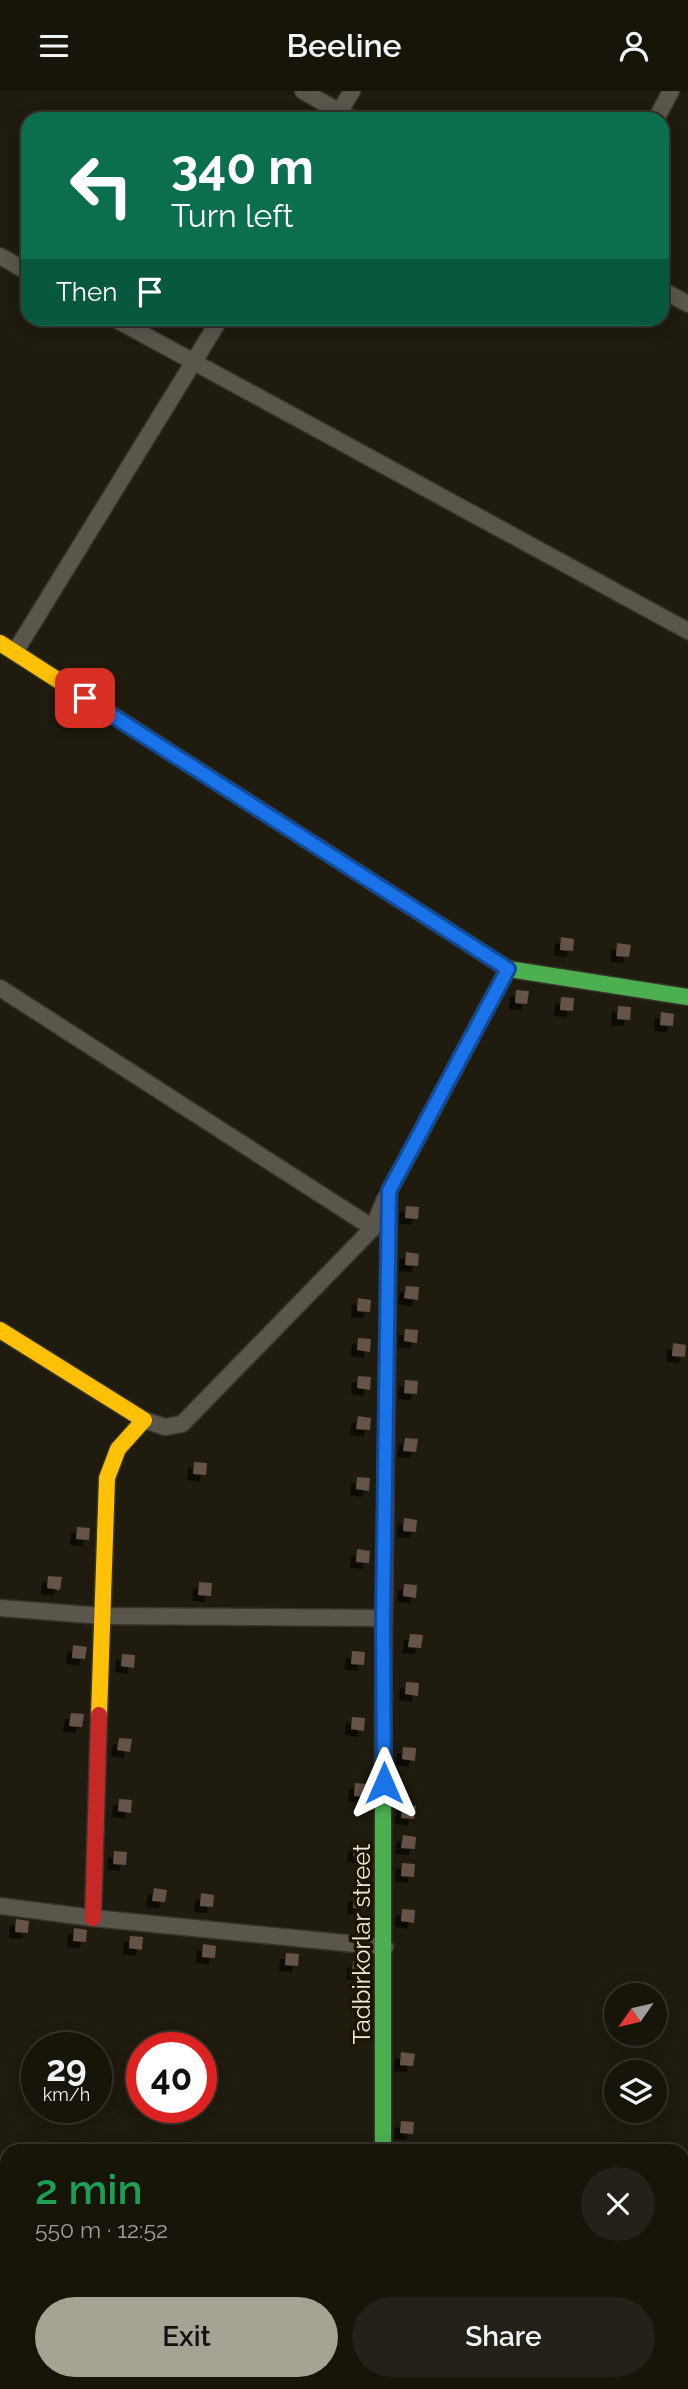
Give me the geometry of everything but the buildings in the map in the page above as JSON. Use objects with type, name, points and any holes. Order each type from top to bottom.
[{"type":"street","points":[[303,91],[335,112]]},
{"type":"street","points":[[345,112],[352,91]]},
{"type":"street","points":[[660,112],[671,91]]},
{"type":"street","points":[[0,256],[21,268]]},
{"type":"street","points":[[669,294],[688,304]]},
{"type":"street","points":[[128,326],[688,631]]},
{"type":"street","points":[[15,652],[216,326]]},
{"type":"street","points":[[0,643],[508,969],[688,997]]},
{"type":"street","name":"Tadbirkorlar street","points":[[383,2144],[383,1618],[389,1191],[508,969]]},
{"type":"street","points":[[0,988],[373,1228]]},
{"type":"street","points":[[0,1330],[144,1420],[165,1427],[182,1424],[373,1228],[389,1191]]},
{"type":"street","points":[[93,1918],[107,1478],[118,1449],[144,1420]]},
{"type":"street","points":[[0,1608],[103,1616],[383,1618]]},
{"type":"street","points":[[0,1906],[385,1947]]},
{"type":"traffic: fast","points":[[349,867],[508,969],[688,997]]},
{"type":"traffic: fast","points":[[414,1145],[508,969]]},
{"type":"traffic: fast","points":[[383,1723],[383,2144]]},
{"type":"traffic: slow","points":[[0,643],[349,867]]},
{"type":"traffic: slow","points":[[0,1330],[144,1420],[118,1449],[107,1478],[99,1715]]},
{"type":"traffic: jam","points":[[383,1723],[389,1191],[414,1145]]},
{"type":"traffic: jam","points":[[93,1918],[99,1715]]},
{"type":"route","points":[[85,698],[508,969],[389,1191],[383,1618],[384,1783]]}]
